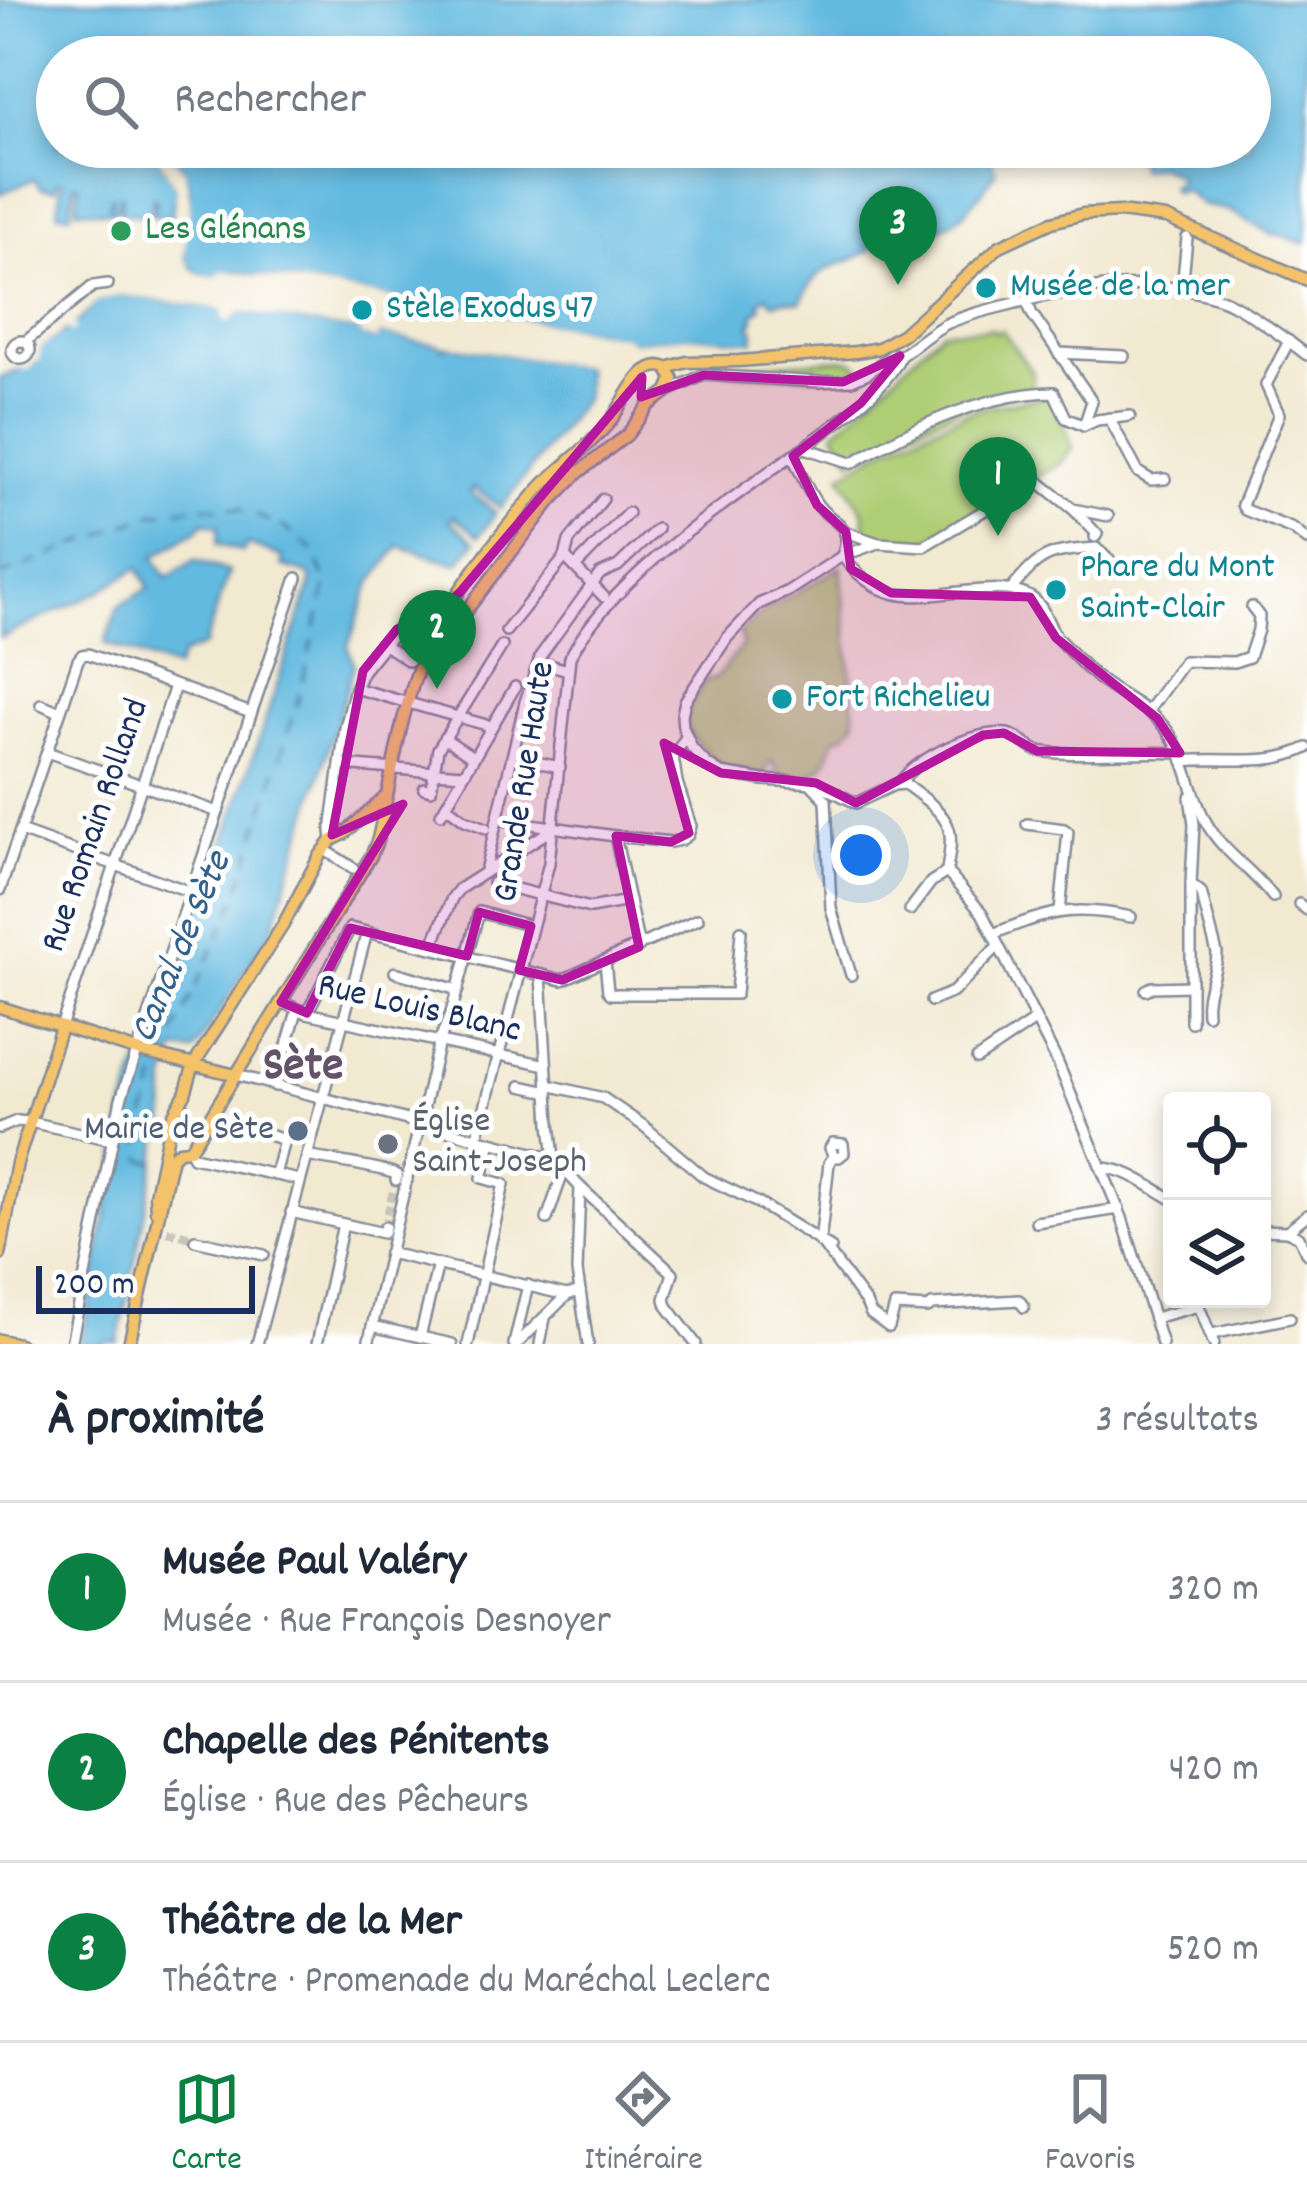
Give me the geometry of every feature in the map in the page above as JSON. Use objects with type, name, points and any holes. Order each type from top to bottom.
[{"type":"main road","points":[[429,652],[551,501],[627,435],[687,362],[856,352],[887,344],[1000,246],[1052,222],[1083,214],[1120,212],[1166,218],[1307,280]]},
{"type":"main road","points":[[129,1344],[156,1217],[182,1151],[212,1115],[371,856],[407,703],[461,591],[538,490],[609,423],[646,369],[653,365],[669,387]]},
{"type":"main road","points":[[642,377],[645,389],[669,387]]},
{"type":"main road","points":[[156,1217],[154,1195],[171,1119],[194,1064],[333,840],[382,803]]},
{"type":"main road","points":[[0,1006],[138,1051],[236,1075]]},
{"type":"main road","name":"Rue Romain Rolland","points":[[0,1255],[16,1163],[61,1027]]},
{"type":"main road","points":[[143,1036],[146,1046],[167,1057]]},
{"type":"main road","points":[[0,1340],[19,1344]]},
{"type":"street","points":[[1182,289],[1187,238]]},
{"type":"street","points":[[26,342],[93,286],[108,284]]},
{"type":"street","points":[[669,387],[704,375],[842,382],[860,377],[893,354],[900,356],[926,340],[941,326],[972,314],[1110,286],[1182,289],[1227,301],[1307,355]]},
{"type":"street","points":[[1025,301],[1092,401],[1084,425]]},
{"type":"street","points":[[1289,341],[1266,386],[1279,414],[1242,505],[1307,540]]},
{"type":"street","points":[[1058,353],[1124,356]]},
{"type":"street","name":"Grande Rue Haute","points":[[477,1138],[549,863],[570,656],[618,592],[861,403],[900,356]]},
{"type":"street","points":[[805,448],[852,464],[978,404],[1027,392],[1054,392],[1066,418],[1084,425],[1130,416]]},
{"type":"street","points":[[1108,418],[1138,472],[1151,480],[1165,479]]},
{"type":"street","points":[[792,456],[815,501],[846,532],[842,556]]},
{"type":"street","points":[[846,532],[878,543],[932,544],[1039,482],[1098,535]]},
{"type":"street","points":[[506,631],[565,557],[568,541],[603,499]]},
{"type":"street","points":[[1073,509],[1108,516]]},
{"type":"street","points":[[575,567],[628,513]]},
{"type":"street","points":[[485,871],[539,662],[600,574],[618,566],[657,530]]},
{"type":"street","points":[[878,543],[842,556],[759,604],[740,622],[685,701],[686,736],[702,759],[721,773],[824,786],[856,803],[900,783],[924,761],[983,735],[1017,737],[1037,751],[1248,762],[1307,748]]},
{"type":"street","points":[[1011,590],[1041,557],[1051,553],[1096,548],[1121,571]]},
{"type":"street","points":[[842,556],[856,574],[891,593],[924,597],[1011,590],[1030,597],[1039,604],[1049,630],[1096,677],[1165,727],[1182,757],[1194,824],[1191,1022]]},
{"type":"street","points":[[565,557],[604,597]]},
{"type":"street","points":[[70,1344],[121,1099],[297,578]]},
{"type":"street","points":[[353,868],[333,840],[340,765],[355,688],[398,629],[433,619],[461,591]]},
{"type":"street","points":[[1148,711],[1184,661],[1234,662],[1250,657],[1259,616],[1252,607]]},
{"type":"street","points":[[560,629],[568,634],[570,656]]},
{"type":"street","points":[[386,645],[409,661]]},
{"type":"street","points":[[424,788],[431,790],[438,749],[502,646]]},
{"type":"street","points":[[0,890],[78,660],[86,654],[251,713]]},
{"type":"street","points":[[539,662],[568,670]]},
{"type":"street","name":"Rue Romain Rolland","points":[[61,1027],[176,686]]},
{"type":"street","points":[[486,828],[443,810],[515,687]]},
{"type":"street","points":[[355,688],[490,726]]},
{"type":"street","points":[[41,704],[60,712]]},
{"type":"street","points":[[504,820],[671,842],[688,835],[691,823],[673,757],[686,736]]},
{"type":"street","points":[[444,738],[473,757]]},
{"type":"street","points":[[47,752],[218,812]]},
{"type":"street","points":[[512,758],[560,767]]},
{"type":"street","points":[[340,765],[463,774]]},
{"type":"street","points":[[1185,775],[1207,826],[1273,897]]},
{"type":"street","points":[[810,783],[826,800],[831,908],[851,975]]},
{"type":"street","points":[[900,783],[917,793],[947,825],[947,872],[982,913],[1058,1060],[1119,1209],[1162,1344]]},
{"type":"street","points":[[1027,824],[1068,832],[1060,912]]},
{"type":"street","points":[[432,947],[456,892],[554,828]]},
{"type":"street","points":[[20,831],[191,892]]},
{"type":"street","points":[[616,836],[639,947]]},
{"type":"street","points":[[910,910],[932,882],[947,872]]},
{"type":"street","points":[[493,883],[590,908],[629,901]]},
{"type":"street","points":[[1191,884],[1201,892],[1217,952],[1205,1001],[1207,1014]]},
{"type":"street","points":[[993,934],[1060,912],[1094,909],[1131,917]]},
{"type":"street","points":[[368,1344],[440,1042],[478,912],[531,926]]},
{"type":"street","points":[[274,1086],[286,1045],[350,928],[562,980],[698,919]]},
{"type":"street","points":[[605,962],[611,994],[736,994],[741,931]]},
{"type":"street","points":[[257,1344],[367,932]]},
{"type":"street","points":[[932,1001],[953,992],[998,946]]},
{"type":"street","points":[[395,972],[458,990]]},
{"type":"street","points":[[541,975],[548,1088],[560,1163],[547,1219]]},
{"type":"street","points":[[1146,990],[1191,986]]},
{"type":"street","name":"Rue Louis Blanc","points":[[281,1002],[343,1022],[546,1065]]},
{"type":"street","points":[[977,1059],[1035,1019]]},
{"type":"street","points":[[260,1038],[286,1045]]},
{"type":"street","points":[[236,1075],[560,1163],[671,1271],[674,1277],[667,1306],[696,1344]]},
{"type":"street","points":[[521,1086],[604,1098],[704,1178],[758,1203],[825,1246],[871,1314],[889,1327],[895,1306],[928,1308],[1018,1300],[1024,1307]]},
{"type":"street","points":[[212,1115],[284,1141],[275,1175]]},
{"type":"street","points":[[0,1128],[16,1121],[30,1122],[112,1140]]},
{"type":"street","points":[[468,1344],[504,1184],[482,1178],[491,1142]]},
{"type":"street","points":[[182,1151],[299,1180]]},
{"type":"street","points":[[307,1156],[363,1164],[397,1177]]},
{"type":"street","points":[[825,1246],[829,1163],[834,1156]]},
{"type":"street","points":[[1102,1168],[1127,1173],[1163,1194]]},
{"type":"street","points":[[580,1187],[576,1238],[588,1344]]},
{"type":"street","points":[[1036,1222],[1119,1209]]},
{"type":"street","points":[[291,1212],[383,1234],[385,1227]]},
{"type":"street","points":[[1287,1231],[1307,1215]]},
{"type":"street","points":[[316,1344],[343,1224]]},
{"type":"street","points":[[1271,1230],[1299,1237],[1307,1254]]},
{"type":"street","points":[[195,1240],[263,1255]]},
{"type":"street","points":[[389,1252],[567,1295],[580,1292]]},
{"type":"street","points":[[420,1337],[438,1264]]},
{"type":"street","points":[[516,1344],[528,1285]]},
{"type":"street","points":[[516,1344],[567,1295]]},
{"type":"street","points":[[1154,1318],[1199,1306],[1213,1339],[1290,1318]]},
{"type":"street","points":[[540,1344],[545,1318]]},
{"type":"street","points":[[372,1326],[452,1344]]},
{"type":"highlighted area","points":[[900,356],[861,403],[793,456],[817,505],[846,532],[851,569],[891,593],[1030,597],[1056,638],[1157,718],[1180,753],[1037,751],[1004,733],[983,735],[856,803],[816,783],[721,773],[664,743],[689,833],[671,842],[616,836],[639,947],[562,980],[519,970],[531,926],[479,912],[467,956],[350,928],[307,1013],[281,1002],[403,804],[332,835],[363,671],[397,629],[433,618],[461,591],[642,377],[641,397],[704,375],[843,382]]},
{"type":"green space","points":[[943,330],[1002,330],[1033,374],[1032,388],[980,399],[852,460],[834,431]]},
{"type":"green space","points":[[843,359],[861,369],[840,377],[725,372],[727,367]]},
{"type":"green space","points":[[1053,395],[1073,448],[1061,463],[926,541],[885,539],[866,532],[864,513],[841,475],[883,449],[978,408]]},
{"type":"green space","points":[[841,567],[855,722],[845,735],[836,737],[825,763],[808,774],[780,777],[772,761],[766,774],[724,768],[686,727],[687,711],[705,680],[715,679],[743,645],[739,633],[765,610]]},
{"type":"water","points":[[0,0],[1307,0],[1306,244],[1271,234],[1228,210],[1202,205],[1184,190],[1174,192],[1170,187],[1178,176],[1163,168],[1271,168],[1271,36],[36,36],[36,168],[164,168],[176,187],[171,218],[154,216],[153,198],[150,216],[121,213],[120,195],[117,212],[112,212],[113,196],[109,212],[76,209],[79,185],[75,184],[70,214],[58,213],[62,182],[57,182],[56,189],[41,188],[34,179],[0,194]]},
{"type":"water","points":[[182,168],[994,168],[996,172],[972,204],[943,227],[917,232],[907,223],[898,237],[818,275],[800,302],[773,303],[767,296],[754,314],[753,342],[687,336],[631,342],[624,336],[223,270],[215,278],[199,273],[185,255],[188,183]]},
{"type":"water","points":[[121,295],[224,309],[223,320],[232,322],[238,312],[362,331],[361,336],[378,339],[379,334],[585,367],[585,398],[501,508],[474,488],[470,492],[496,513],[479,536],[453,516],[449,520],[475,542],[458,564],[399,546],[370,585],[348,646],[354,666],[273,927],[194,1052],[176,1050],[166,1080],[165,1126],[118,1343],[81,1344],[125,1106],[139,1064],[157,1066],[163,1047],[154,1041],[312,580],[308,574],[282,566],[283,557],[247,544],[243,552],[217,544],[219,527],[203,522],[154,557],[167,578],[195,560],[229,572],[204,646],[182,655],[176,669],[105,643],[118,607],[149,588],[138,568],[0,638],[0,378],[35,365],[40,348],[73,326],[99,300]]},
{"type":"pier","points":[[164,168],[172,168],[182,186],[174,223],[176,187]]},
{"type":"pier","points":[[175,168],[185,172],[190,201],[184,257],[203,276],[215,277],[222,270],[625,336],[632,342],[687,336],[753,342],[752,348],[687,342],[631,348],[622,342],[225,276],[216,283],[201,281],[178,259],[184,201]]},
{"type":"pier","points":[[122,289],[226,303],[229,315],[239,306],[363,325],[368,332],[380,328],[591,365],[380,334],[375,339],[360,336],[361,331],[239,312],[232,322],[223,321],[223,309],[121,295],[99,301],[74,323],[72,333],[66,329],[41,348],[31,368],[15,368],[31,360],[36,344],[95,296]]},
{"type":"ferry route","points":[[0,576],[152,514],[199,506],[240,509],[284,527],[313,550],[327,584],[298,700],[236,899],[165,1055]]},
{"type":"ferry route","points":[[155,1162],[141,1156],[141,1131],[161,1064]]},
{"type":"tunnel","points":[[385,1227],[396,1180]]},
{"type":"tunnel","points":[[154,1228],[201,1240]]},
{"type":"place","name":"Les Glénans","points":[[121,231]]},
{"type":"place","name":"Théâtre de la Mer","points":[[898,285]]},
{"type":"place","name":"Musée de la mer","points":[[986,288]]},
{"type":"place","name":"Stèle Exodus 47","points":[[362,310]]},
{"type":"place","name":"Musée Paul Valéry","points":[[998,536]]},
{"type":"place","name":"Phare du Mont Saint-Clair","points":[[1056,590]]},
{"type":"place","name":"Chapelle des Pénitents","points":[[437,689]]},
{"type":"place","name":"Fort Richelieu","points":[[782,699]]},
{"type":"place","name":"Mairie de Sète","points":[[298,1131]]},
{"type":"place","name":"Église Saint-Joseph","points":[[388,1144]]},
{"type":"district","name":"Sète","points":[[303,1068]]},
{"type":"water label","name":"Canal de Sète","points":[[183,948]]}]
